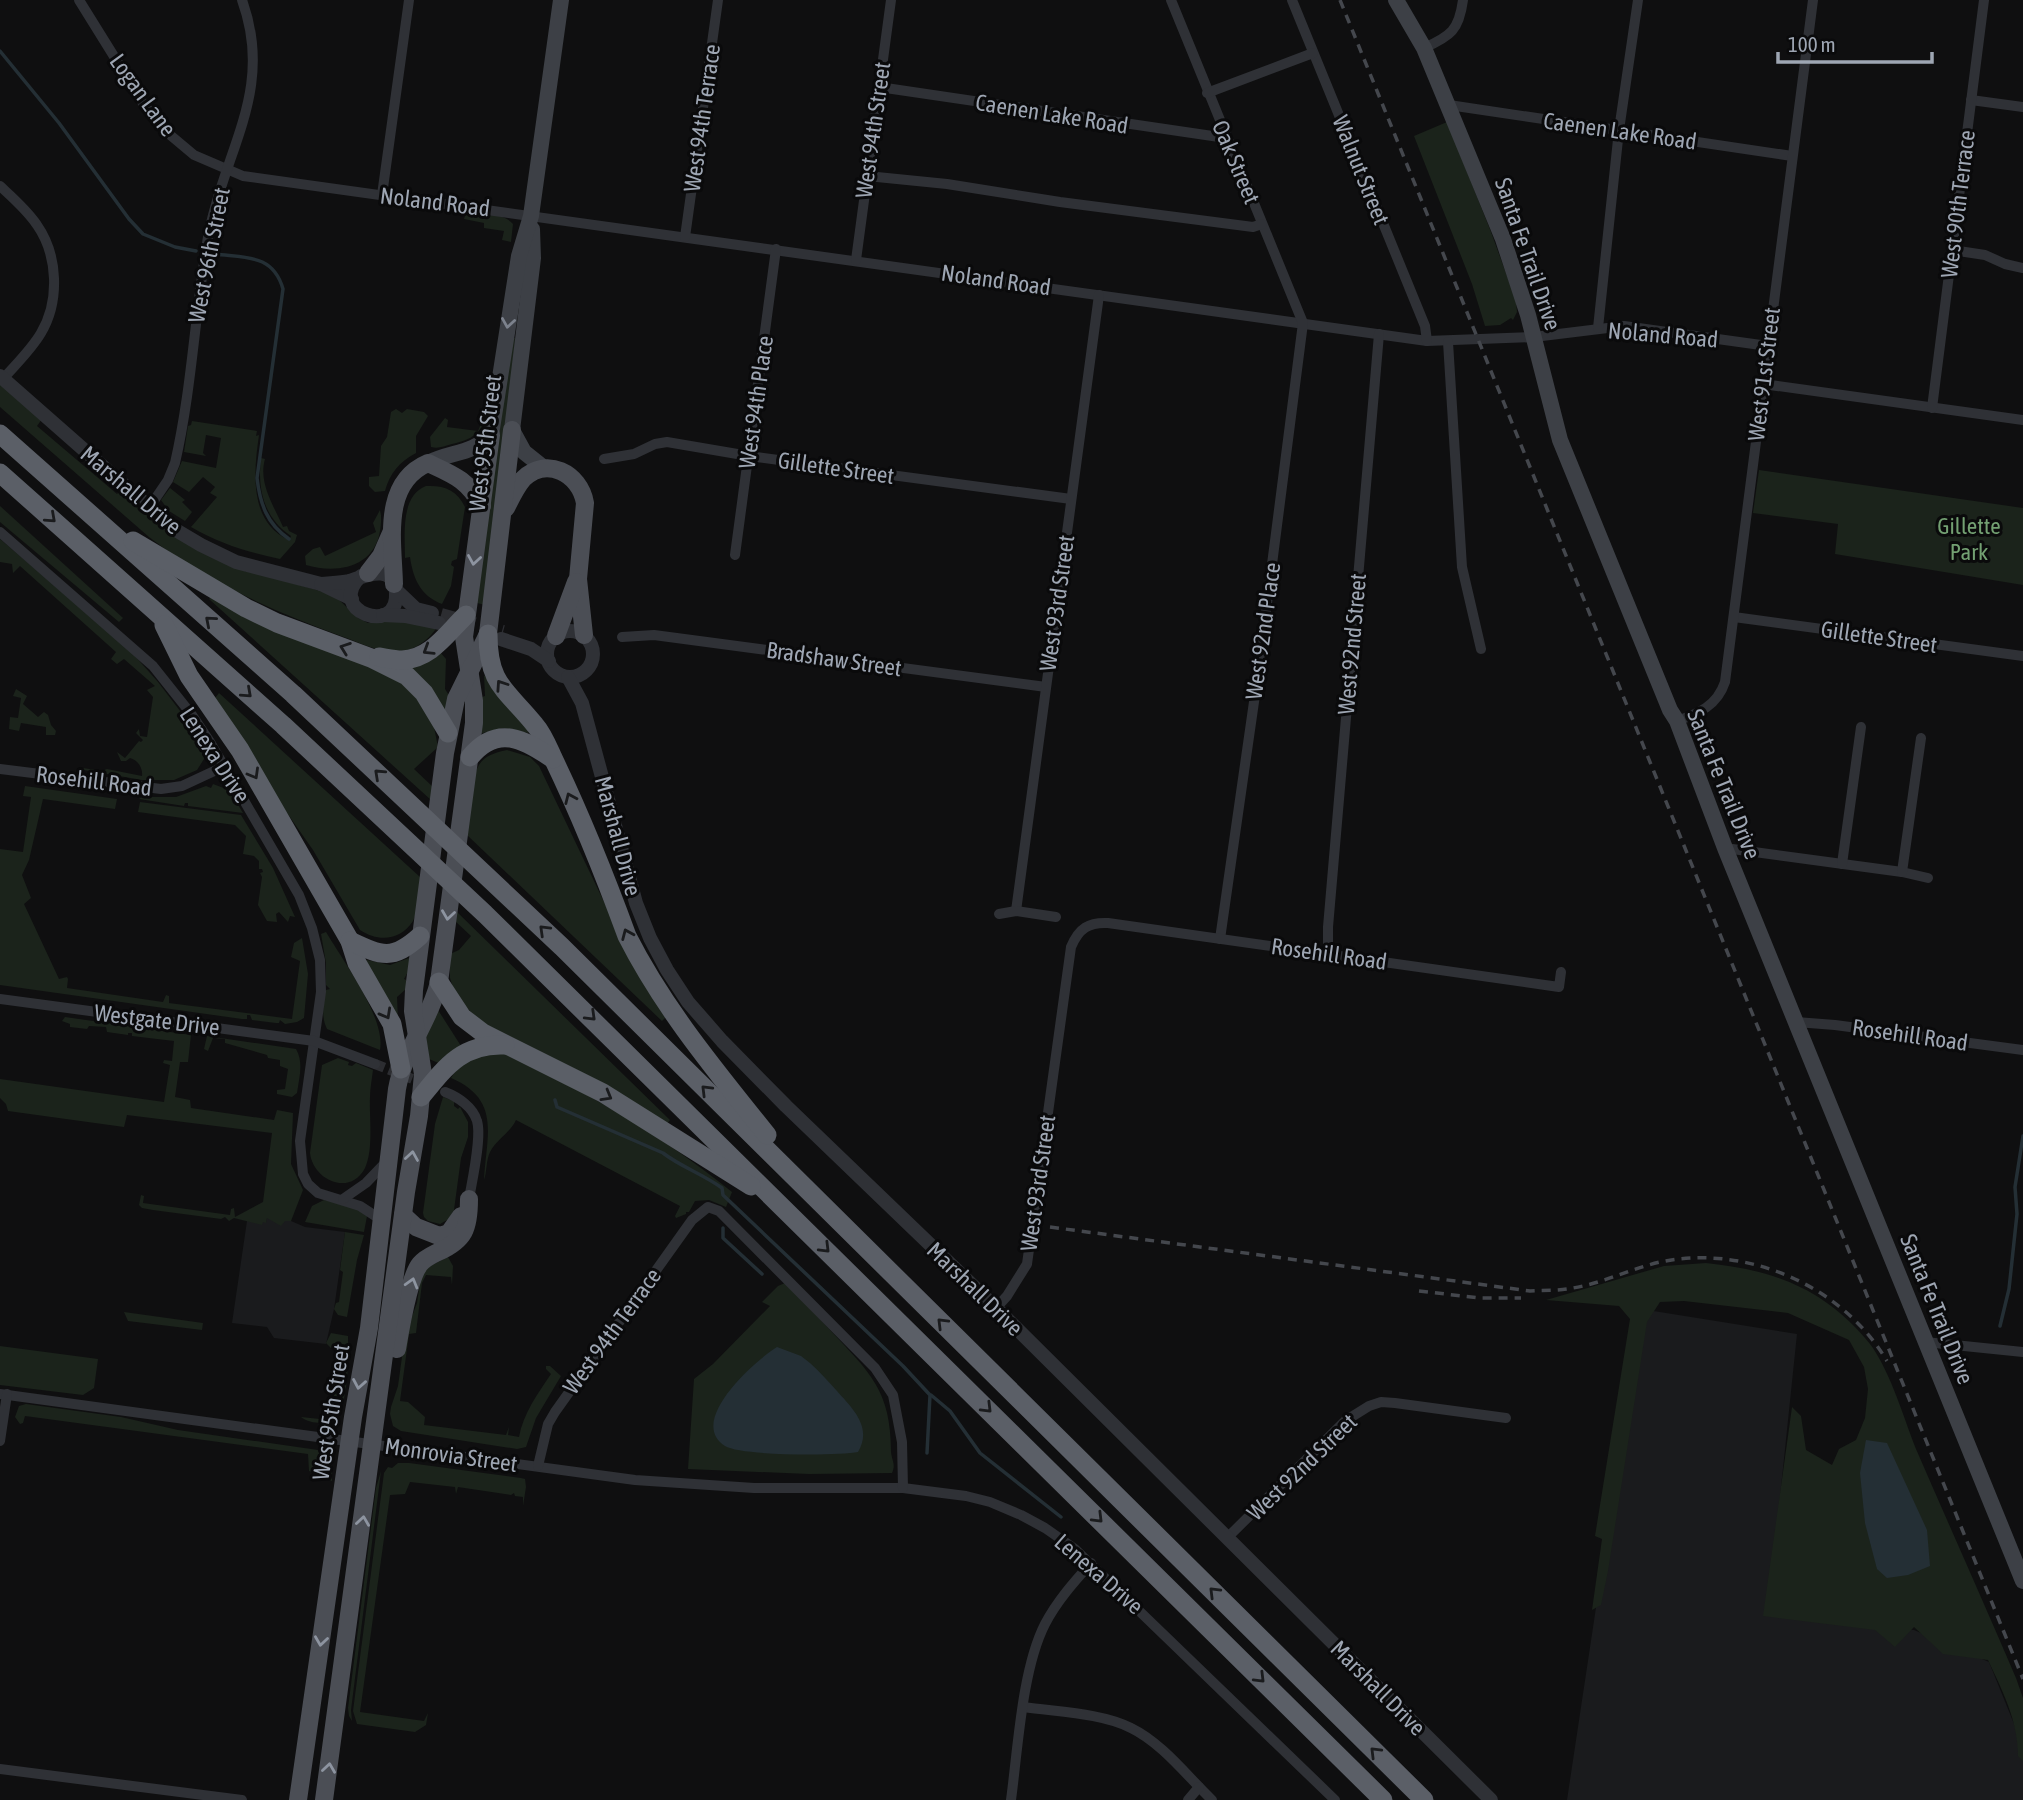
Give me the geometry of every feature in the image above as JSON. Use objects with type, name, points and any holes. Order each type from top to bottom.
[{"type":"highway","points":[[0,435],[293,694],[562,947],[1424,1800]]},
{"type":"highway","points":[[0,473],[283,725],[485,914],[1383,1800]]},
{"type":"highway","points":[[90,515],[246,608],[277,623],[371,658],[407,676],[431,703],[446,743]]},
{"type":"highway","points":[[159,615],[190,676],[240,750],[350,941],[357,963],[392,1024],[401,1069]]},
{"type":"highway","points":[[371,658],[401,660],[421,656],[441,642],[466,615]]},
{"type":"highway","points":[[497,635],[488,652],[495,677],[511,700],[537,726],[627,936],[658,992],[702,1055],[825,1206]]},
{"type":"highway","points":[[469,766],[477,749],[488,742],[508,737],[528,742],[553,759]]},
{"type":"highway","points":[[350,941],[372,951],[391,954],[405,950],[421,932]]},
{"type":"highway","points":[[439,982],[462,1017],[483,1033],[603,1093],[694,1152],[776,1200]]},
{"type":"highway","points":[[421,1097],[455,1059],[481,1046],[506,1045]]},
{"type":"main road","name":"West 95th Street","points":[[298,1800],[383,1222],[401,1069],[435,1001],[439,982],[469,766],[474,710],[464,636],[466,615],[519,256],[531,216],[561,0]]},
{"type":"main road","name":"Santa Fe Trail Drive","points":[[1396,0],[1424,48],[1449,105],[1520,285],[1550,405],[1572,471],[1670,710],[1677,721],[1725,848],[2023,1581]]},
{"type":"main road","name":"West 95th Street","points":[[324,1800],[421,1097],[423,1074],[413,1001],[446,743],[456,699],[469,672],[497,635],[501,517],[533,258],[531,216]]},
{"type":"main road","points":[[512,430],[524,452],[544,468],[566,473],[576,479],[583,491],[585,503],[578,579],[584,635]]},
{"type":"main road","points":[[395,587],[393,530],[396,495],[404,478],[440,457],[468,451],[481,445],[491,435]]},
{"type":"main road","points":[[428,463],[470,486],[482,506]]},
{"type":"main road","points":[[501,517],[524,478],[544,468]]},
{"type":"main road","points":[[365,575],[381,556],[393,530]]},
{"type":"main road","points":[[554,638],[578,579]]},
{"type":"main road","points":[[403,1215],[416,1227],[439,1236],[449,1233],[455,1226],[469,1199]]},
{"type":"main road","points":[[380,1394],[393,1375],[400,1331],[415,1273],[421,1263],[430,1256],[457,1242],[467,1228],[469,1199]]},
{"type":"main road","points":[[312,1709],[314,1722],[321,1730],[334,1735]]},
{"type":"main road","points":[[306,1753],[312,1743],[334,1735]]},
{"type":"street","name":"Logan Lane","points":[[79,0],[155,121],[194,155],[226,169]]},
{"type":"street","name":"West 96th Street","points":[[149,508],[168,480],[175,463],[208,239],[226,169],[247,108],[254,72],[252,34],[242,0]]},
{"type":"street","points":[[382,195],[408,0]]},
{"type":"street","name":"West 94th Terrace","points":[[685,237],[718,0]]},
{"type":"street","name":"West 94th Street","points":[[856,260],[891,0]]},
{"type":"street","name":"Oak Street","points":[[1171,0],[1303,323]]},
{"type":"street","name":"Walnut Street","points":[[1292,0],[1425,326],[1427,341]]},
{"type":"street","points":[[1424,48],[1442,40],[1457,26],[1464,0]]},
{"type":"street","points":[[1598,328],[1619,130],[1638,0]]},
{"type":"street","name":"West 91st Street","points":[[1677,721],[1704,711],[1721,693],[1725,682],[1813,0]]},
{"type":"street","name":"West 90th Terrace","points":[[1932,408],[1984,0]]},
{"type":"street","points":[[1207,93],[1312,53]]},
{"type":"street","name":"Caenen Lake Road","points":[[879,87],[1226,138]]},
{"type":"street","points":[[1971,100],[2023,107]]},
{"type":"street","name":"Caenen Lake Road","points":[[1449,105],[1792,156]]},
{"type":"street","name":"Noland Road","points":[[226,169],[254,177],[1427,341],[1534,337],[1624,326],[1768,346]]},
{"type":"street","points":[[867,176],[947,184],[1059,202],[1253,227],[1262,224]]},
{"type":"street","points":[[0,186],[23,207],[41,230],[49,248],[54,281],[52,301],[41,333],[30,349],[2,377]]},
{"type":"street","name":"West 94th Place","points":[[735,555],[776,249]]},
{"type":"street","points":[[1952,250],[1984,255],[2004,264],[2023,268]]},
{"type":"street","name":"West 93rd Street","points":[[1016,911],[1099,295]]},
{"type":"street","name":"West 92nd Place","points":[[1220,939],[1259,667],[1303,323]]},
{"type":"street","name":"West 92nd Street","points":[[1328,954],[1328,927],[1379,334]]},
{"type":"street","points":[[1448,342],[1461,567],[1481,649]]},
{"type":"street","name":"Marshall Drive","points":[[2,377],[174,529],[236,562],[321,584],[352,599]]},
{"type":"street","points":[[1763,384],[2023,420]]},
{"type":"street","name":"Gillette Street","points":[[604,459],[634,454],[655,443],[667,442],[749,456],[1071,499]]},
{"type":"street","name":"Lenexa Drive","points":[[0,532],[153,666],[192,715],[225,766],[299,895],[313,928],[320,960],[321,992],[300,1141],[303,1174],[307,1184],[314,1190],[360,1206],[383,1222]]},
{"type":"street","points":[[383,574],[395,587],[416,609],[440,620],[383,615],[370,617],[358,611],[352,599],[353,586],[365,575],[383,574]]},
{"type":"street","name":"Marshall Drive","points":[[321,584],[365,575]]},
{"type":"street","points":[[383,615],[394,605],[395,587]]},
{"type":"street","name":"Gillette Street","points":[[1734,617],[2023,656]]},
{"type":"street","points":[[497,635],[536,640],[554,638],[570,631],[584,635],[589,640],[593,655],[588,669],[582,674],[568,677],[556,671],[548,653],[554,638]]},
{"type":"street","points":[[497,635],[531,649],[549,660]]},
{"type":"street","name":"Bradshaw Street","points":[[622,637],[654,635],[1046,687]]},
{"type":"street","name":"Marshall Drive","points":[[582,703],[588,669]]},
{"type":"street","name":"Marshall Drive","points":[[568,677],[582,703],[636,903],[667,970],[688,1002],[786,1106],[996,1308],[1490,1800]]},
{"type":"street","points":[[1842,864],[1861,727]]},
{"type":"street","points":[[1902,872],[1921,738]]},
{"type":"street","name":"Rosehill Road","points":[[0,769],[161,789],[182,786],[225,766]]},
{"type":"street","points":[[1725,848],[1902,872],[1928,878]]},
{"type":"street","points":[[999,914],[1016,911],[1056,917]]},
{"type":"street","name":"Rosehill Road","points":[[1084,927],[1108,923],[1559,987],[1561,972]]},
{"type":"street","name":"West 93rd Street","points":[[996,1308],[1027,1264],[1072,947],[1076,935],[1084,927]]},
{"type":"street","name":"Westgate Drive","points":[[0,999],[314,1041]]},
{"type":"street","name":"Rosehill Road","points":[[1796,1022],[2023,1050]]},
{"type":"street","points":[[314,1041],[375,1065]]},
{"type":"street","points":[[445,1092],[458,1097],[477,1121],[478,1138],[469,1199]]},
{"type":"street","points":[[343,1199],[366,1184],[390,1157]]},
{"type":"street","name":"West 94th Terrace","points":[[538,1466],[548,1424],[555,1412],[692,1220],[708,1207],[719,1211],[875,1368],[893,1395],[902,1442],[903,1488]]},
{"type":"street","points":[[1926,1342],[2023,1352]]},
{"type":"street","points":[[0,1441],[3,1394]]},
{"type":"street","name":"Monrovia Street","points":[[3,1394],[676,1484],[778,1489],[903,1488]]},
{"type":"street","name":"West 92nd Street","points":[[1227,1538],[1345,1421],[1369,1406],[1381,1402],[1395,1403],[1506,1418]]},
{"type":"street","name":"Lenexa Drive","points":[[903,1488],[966,1496],[990,1502],[1045,1528],[1075,1549],[1335,1800]]},
{"type":"street","points":[[1011,1800],[1034,1650],[1058,1601],[1091,1563]]},
{"type":"street","points":[[1024,1707],[1111,1720],[1129,1727],[1156,1745],[1212,1800]]},
{"type":"street","points":[[2,1769],[242,1800]]},
{"type":"street","points":[[1188,1800],[1199,1787]]},
{"type":"shaded area","points":[[267,1217],[291,1221],[305,1227],[345,1232],[326,1344],[274,1338],[267,1327],[232,1323],[247,1221],[266,1222]]},
{"type":"shaded area","points":[[1641,1309],[1797,1334],[1768,1612],[1914,1630],[1989,1662],[2023,1746],[2023,1800],[1567,1800]]},
{"type":"shaded area","points":[[777,1347],[801,1356],[810,1363],[854,1411],[859,1418],[863,1434],[858,1452],[750,1452],[725,1446],[715,1435],[714,1422],[728,1392],[755,1364]]},
{"type":"shaded area","points":[[1866,1440],[1887,1443],[1927,1530],[1930,1566],[1908,1575],[1887,1578],[1877,1569],[1865,1523],[1860,1473]]},
{"type":"green space","points":[[1447,122],[1516,301],[1517,312],[1513,320],[1511,318],[1500,325],[1485,326],[1472,284],[1414,136]]},
{"type":"green space","points":[[466,212],[491,214],[509,220],[513,224],[511,242],[502,240],[504,231],[484,228],[484,223],[464,219]]},
{"type":"green space","points":[[512,338],[515,338],[514,378],[485,605],[473,602]]},
{"type":"green space","points":[[0,382],[42,419],[37,426],[117,494],[120,491],[156,522],[245,572],[247,570],[334,595],[358,618],[368,623],[388,620],[437,627],[412,649],[391,652],[365,645],[290,616],[217,582],[149,537],[0,407]]},
{"type":"green space","points":[[396,409],[402,413],[407,409],[424,412],[428,416],[416,436],[416,453],[396,469],[385,491],[375,492],[369,486],[369,477],[379,476],[381,446],[387,437],[391,412]]},
{"type":"green space","points":[[445,418],[448,420],[447,427],[478,431],[471,438],[442,447],[431,447],[430,437]]},
{"type":"green space","points":[[192,421],[257,431],[256,436],[259,435],[255,479],[260,508],[266,521],[276,532],[289,540],[291,536],[274,521],[264,502],[260,481],[261,458],[265,459],[265,486],[283,527],[287,526],[289,531],[297,535],[295,542],[280,559],[234,547],[191,527],[217,497],[210,493],[215,487],[203,477],[189,492],[173,482],[182,461],[216,468],[221,438],[206,435],[203,453],[206,456],[184,452],[188,426]]},
{"type":"green space","name":"Gillette Park","points":[[1759,470],[2023,508],[2023,585],[1835,554],[1838,524],[1753,513]]},
{"type":"green space","points":[[426,486],[439,486],[449,490],[458,496],[465,507],[457,559],[452,561],[451,565],[454,567],[451,586],[442,604],[423,591],[413,572],[410,557],[405,558],[408,507],[418,491]]},
{"type":"green space","points":[[170,488],[185,500],[182,502],[192,512],[185,521],[169,511],[161,500]]},
{"type":"green space","points":[[0,506],[123,618],[119,622],[0,522]]},
{"type":"green space","points":[[380,510],[381,526],[376,543],[362,560],[341,568],[306,565],[305,556],[313,549],[320,547],[325,556],[376,532],[373,523]]},
{"type":"green space","points":[[0,539],[126,646],[158,682],[193,728],[203,747],[204,759],[197,770],[174,780],[142,780],[84,770],[83,768],[102,771],[107,769],[142,776],[138,762],[130,758],[121,761],[117,752],[125,758],[139,741],[143,740],[136,733],[139,729],[140,736],[147,737],[153,697],[147,690],[155,686],[124,659],[117,664],[111,659],[116,652],[20,566],[13,573],[12,564],[0,562]]},
{"type":"green space","points":[[212,596],[403,680],[432,717],[438,747],[414,769],[433,787],[431,800],[209,599]]},
{"type":"green space","points":[[439,651],[446,659],[445,689],[450,697],[446,709],[440,710],[399,664]]},
{"type":"green space","points":[[484,675],[530,729],[528,733],[504,728],[479,734],[482,697],[485,696]]},
{"type":"green space","points":[[16,689],[27,696],[23,704],[38,717],[44,712],[48,715],[56,731],[55,735],[46,735],[46,727],[21,723],[19,731],[9,729],[10,717],[18,718],[21,698],[13,696]]},
{"type":"green space","points":[[219,693],[420,877],[415,916],[402,933],[381,938],[360,930],[313,850],[280,803],[215,698]]},
{"type":"green space","points":[[507,750],[530,757],[539,766],[627,950],[666,1017],[662,1021],[467,835],[472,785],[478,767],[488,757]]},
{"type":"green space","points":[[213,784],[229,790],[243,813],[188,806],[188,803],[184,806],[139,799],[176,797],[206,786],[211,788]]},
{"type":"green space","points":[[25,786],[117,799],[115,809],[43,799],[29,860],[22,875],[31,898],[24,904],[59,979],[67,977],[67,988],[163,1002],[166,995],[169,996],[169,1003],[292,1019],[300,961],[291,957],[294,943],[302,938],[308,974],[304,1018],[285,1024],[280,1020],[276,1023],[252,1020],[250,1015],[247,1015],[247,1019],[242,1019],[0,985],[0,849],[23,852],[31,797],[23,796]]},
{"type":"green space","points":[[140,802],[241,815],[273,868],[295,917],[290,916],[288,922],[279,912],[276,914],[277,922],[267,921],[258,905],[262,869],[259,869],[259,861],[254,856],[243,854],[246,836],[235,825],[138,812]]},
{"type":"green space","points":[[456,911],[670,1120],[667,1124],[482,1025],[455,994],[450,978],[450,954],[459,950],[471,936],[455,921]]},
{"type":"green space","points":[[326,932],[370,1006],[380,1037],[380,1050],[327,1029],[323,1005],[326,990],[330,989],[326,985],[326,963],[321,934]]},
{"type":"green space","points":[[409,958],[409,970],[404,979],[406,989],[397,997],[398,1019],[363,964],[367,960],[390,965]]},
{"type":"green space","points":[[438,1010],[461,1046],[441,1064],[429,1059],[425,1036]]},
{"type":"green space","points":[[65,1017],[191,1035],[188,1062],[180,1062],[175,1097],[190,1100],[191,1108],[274,1120],[277,1110],[293,1113],[291,1164],[303,1190],[291,1221],[285,1221],[281,1226],[267,1218],[262,1225],[234,1218],[229,1221],[225,1217],[221,1219],[153,1210],[139,1205],[141,1195],[144,1196],[143,1203],[230,1215],[231,1209],[234,1208],[235,1217],[263,1202],[272,1133],[127,1115],[124,1127],[8,1111],[0,1098],[0,1079],[164,1102],[170,1065],[163,1063],[164,1060],[172,1061],[174,1041],[132,1036],[132,1033],[128,1035],[107,1032],[106,1027],[70,1027],[70,1024],[62,1021]]},
{"type":"green space","points":[[207,1036],[296,1049],[300,1065],[297,1093],[292,1097],[277,1094],[277,1090],[285,1089],[288,1069],[280,1066],[280,1060],[225,1043],[225,1039],[213,1038],[208,1051],[204,1049]]},
{"type":"green space","points":[[505,1053],[594,1099],[679,1152],[732,1192],[726,1207],[709,1200],[695,1201],[689,1212],[676,1218],[680,1206],[516,1120],[490,1152],[484,1180],[488,1134],[484,1108],[478,1097],[467,1087],[451,1078],[468,1061],[489,1054]]},
{"type":"green space","points":[[338,1058],[349,1062],[348,1065],[356,1063],[373,1070],[368,1160],[358,1177],[351,1182],[342,1183],[333,1182],[318,1171],[310,1153],[322,1065]]},
{"type":"green space","points":[[443,1097],[454,1101],[454,1106],[458,1109],[460,1107],[468,1122],[468,1137],[461,1158],[454,1210],[449,1219],[440,1224],[428,1221],[423,1213],[435,1124]]},
{"type":"green space","points":[[324,1200],[352,1205],[367,1216],[364,1232],[305,1222],[312,1206]]},
{"type":"green space","points":[[345,1232],[364,1235],[347,1317],[338,1315],[334,1309],[339,1302]]},
{"type":"green space","points":[[448,1257],[453,1266],[452,1285],[451,1277],[426,1275],[422,1283],[416,1333],[409,1334],[400,1401],[408,1402],[425,1417],[424,1425],[506,1435],[509,1427],[508,1435],[519,1437],[527,1412],[551,1374],[546,1369],[546,1366],[550,1366],[561,1376],[536,1418],[526,1447],[517,1449],[401,1431],[393,1426],[391,1407],[398,1386],[405,1335],[417,1303],[421,1276],[428,1267]]},
{"type":"green space","points":[[1706,1263],[1774,1276],[1813,1294],[1848,1320],[1881,1361],[1916,1449],[2016,1678],[2023,1698],[2023,1761],[2018,1756],[2009,1707],[1988,1660],[1943,1654],[1914,1627],[1895,1647],[1875,1630],[1763,1616],[1792,1407],[1801,1416],[1806,1450],[1832,1465],[1839,1449],[1856,1440],[1865,1418],[1868,1389],[1864,1367],[1849,1340],[1788,1313],[1684,1301],[1660,1302],[1647,1322],[1608,1571],[1601,1605],[1592,1610],[1602,1539],[1595,1536],[1630,1319],[1619,1306],[1546,1300],[1664,1266]]},
{"type":"green space","points":[[785,1283],[856,1358],[876,1384],[887,1413],[894,1465],[892,1473],[809,1474],[688,1469],[694,1379],[713,1364],[770,1306],[762,1302],[778,1286]]},
{"type":"green space","points":[[124,1312],[203,1323],[202,1330],[128,1321]]},
{"type":"green space","points":[[331,1333],[348,1336],[347,1379],[340,1409],[342,1397],[334,1396],[335,1385],[343,1386],[346,1368],[337,1367],[342,1357],[339,1350],[326,1343]]},
{"type":"green space","points":[[0,1346],[98,1359],[94,1388],[83,1395],[0,1385]]},
{"type":"green space","points":[[26,1404],[318,1450],[332,1459],[332,1481],[309,1471],[308,1454],[25,1416],[20,1424],[15,1417],[19,1406]]},
{"type":"green space","points":[[331,1409],[340,1409],[334,1416],[335,1421],[331,1422],[313,1422],[301,1417],[329,1420]]},
{"type":"green space","points":[[398,1463],[521,1478],[525,1479],[526,1487],[523,1506],[523,1497],[515,1496],[514,1493],[511,1495],[458,1487],[456,1494],[455,1487],[410,1482],[405,1494],[390,1495],[360,1712],[424,1721],[428,1713],[426,1725],[415,1732],[357,1724],[353,1711],[384,1473],[388,1467],[392,1468]]},
{"type":"green space","points":[[381,1471],[351,1710],[352,1721],[348,1708],[376,1488]]},
{"type":"waterway","points":[[0,51],[59,123],[129,219],[143,234],[175,247],[196,251]]},
{"type":"waterway","points":[[215,254],[248,258],[265,264],[273,269],[283,289],[257,478],[266,513],[275,527],[289,539]]},
{"type":"waterway","points":[[555,1100],[557,1107],[663,1153],[722,1188],[723,1195],[930,1395],[927,1453]]},
{"type":"waterway","points":[[2000,1326],[2009,1289],[2017,1214],[2015,1187],[2023,1136]]},
{"type":"waterway","points":[[723,1228],[723,1238],[762,1274]]},
{"type":"waterway","points":[[931,1395],[950,1411],[980,1453],[1061,1517]]},
{"type":"tunnel","points":[[441,615],[503,632]]},
{"type":"tunnel","points":[[375,1064],[425,1084]]},
{"type":"railway","points":[[1340,0],[2023,1679]]},
{"type":"railway","points":[[1050,1227],[1530,1291],[1584,1286],[1660,1262],[1693,1258],[1725,1259],[1758,1265],[1789,1276],[1818,1292],[1845,1311],[1868,1334],[1887,1361]]},
{"type":"railway","points":[[1419,1291],[1480,1298],[1521,1298]]}]
